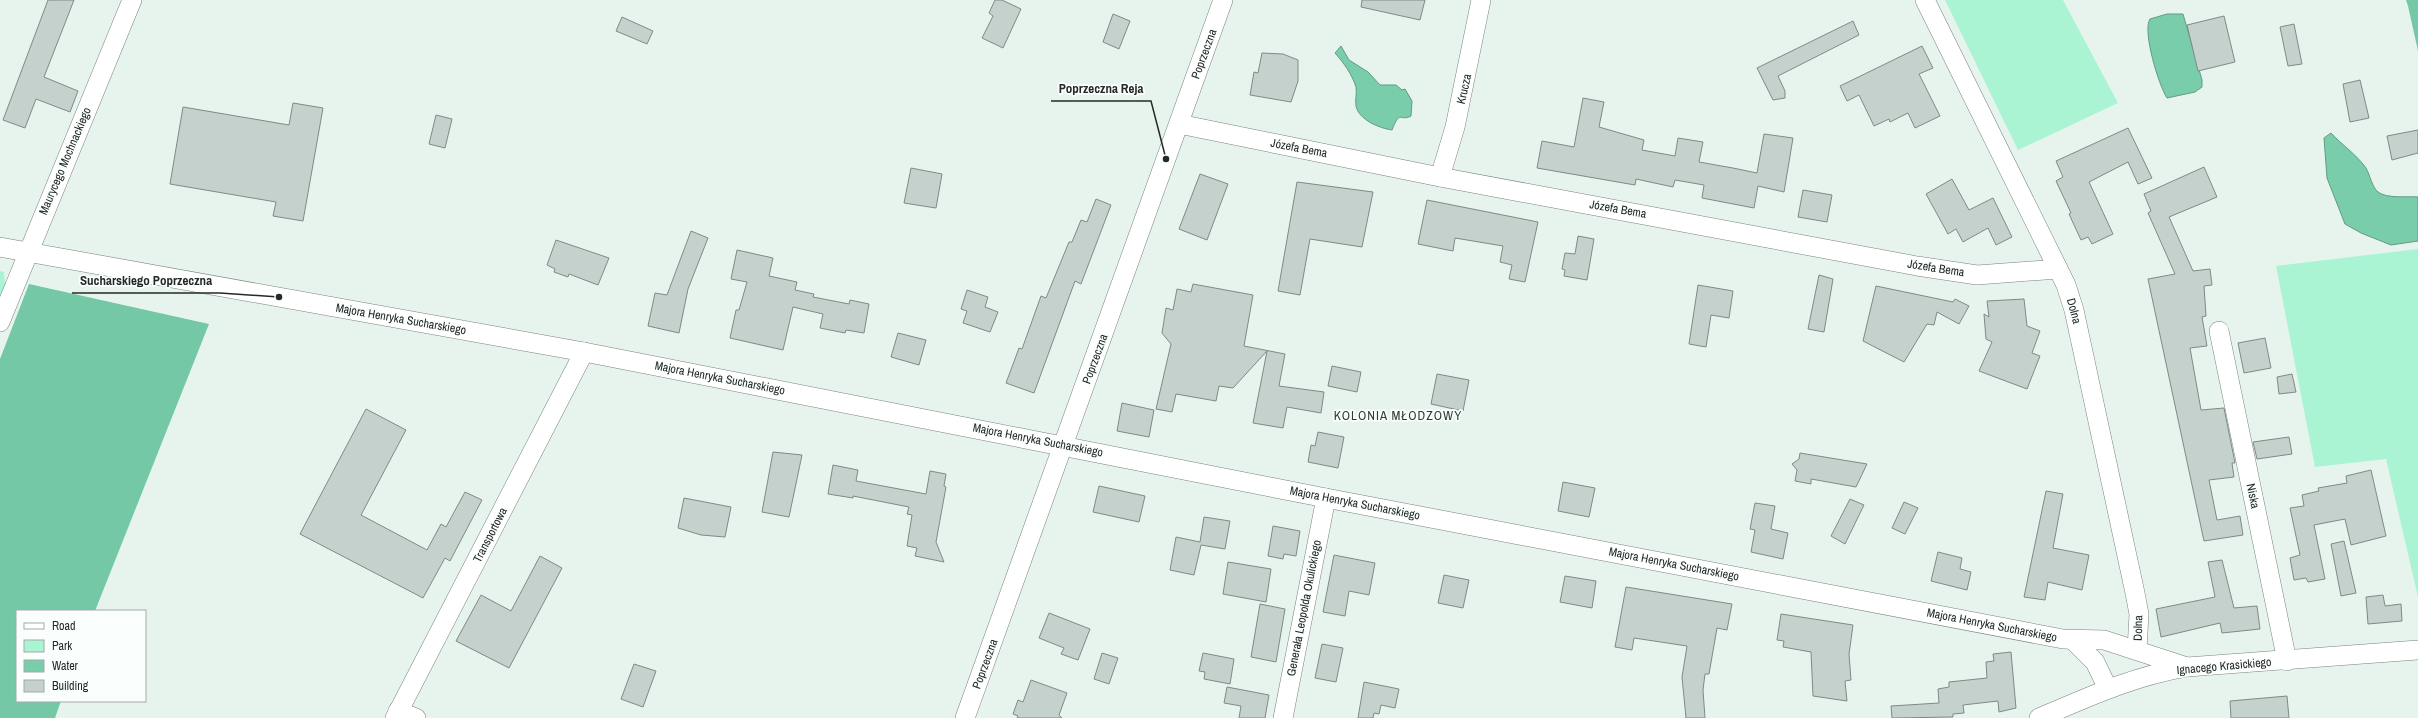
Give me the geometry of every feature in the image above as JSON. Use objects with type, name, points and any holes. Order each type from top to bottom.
[{"type":"street","name":"Maurycego Mochnackiego","points":[[0,322],[27,252],[132,0]]},
{"type":"street","name":"Poprzeczna","points":[[965,718],[1223,0]]},
{"type":"street","name":"Krucza","points":[[1440,177],[1458,113],[1482,0]]},
{"type":"street","name":"Dolna","points":[[1925,0],[2058,270],[2074,310],[2139,614],[2137,650]]},
{"type":"street","name":"Józefa Bema","points":[[1179,124],[1440,177],[1917,266],[1977,275],[2058,270]]},
{"type":"street","name":"Majora Henryka Sucharskiego","points":[[0,247],[584,352],[1064,445],[1326,498],[2074,640],[2104,640],[2187,667]]},
{"type":"street","name":"Niska","points":[[2219,331],[2287,661]]},
{"type":"street","name":"Transportowa","points":[[397,715],[584,352]]},
{"type":"street","name":"Generała Leopolda Okulickiego","points":[[1283,718],[1326,498]]},
{"type":"street","name":"Majora Henryka Sucharskiego","points":[[2074,640],[2095,662],[2108,689]]},
{"type":"street","name":"Ignacego Krasickiego","points":[[2039,718],[2108,689],[2158,672],[2187,667],[2287,661],[2418,650]]},
{"type":"street","points":[[397,715],[416,718]]},
{"type":"green space","points":[[1945,0],[2063,0],[2118,103],[2018,150]]},
{"type":"green space","points":[[2418,249],[2418,597],[2386,459],[2315,467],[2276,266]]},
{"type":"green space","points":[[0,271],[4,272],[5,285],[0,297]]},
{"type":"shaded area","points":[[2406,0],[2418,0],[2418,51],[2408,6]]},
{"type":"shaded area","points":[[29,284],[209,324],[95,610],[16,610],[16,702],[61,702],[55,718],[0,718],[0,359]]},
{"type":"water","points":[[2167,14],[2183,14],[2202,80],[2202,87],[2195,92],[2167,98],[2152,58],[2148,35],[2148,25],[2150,19]]},
{"type":"water","points":[[1341,46],[1349,60],[1368,72],[1380,85],[1396,85],[1402,90],[1405,89],[1412,101],[1411,116],[1405,118],[1400,117],[1392,130],[1376,125],[1361,115],[1356,106],[1356,87],[1352,77],[1335,53]]},
{"type":"water","points":[[2331,133],[2366,168],[2374,187],[2378,192],[2387,196],[2418,197],[2418,241],[2391,245],[2361,233],[2345,224],[2327,178],[2324,138]]},
{"type":"building","points":[[48,0],[74,0],[44,77],[78,91],[70,112],[36,99],[25,128],[3,120]]},
{"type":"building","points":[[995,0],[1002,0],[1021,9],[1003,48],[982,38],[993,16],[989,13]]},
{"type":"building","points":[[1362,0],[1425,0],[1420,20],[1361,7]]},
{"type":"building","points":[[1113,14],[1130,21],[1119,49],[1103,42]]},
{"type":"building","points":[[2224,16],[2235,62],[2198,71],[2187,25]]},
{"type":"building","points":[[622,17],[653,31],[647,44],[616,31]]},
{"type":"building","points":[[1853,21],[1859,35],[1778,76],[1785,91],[1785,98],[1773,100],[1757,68]]},
{"type":"building","points":[[2294,24],[2302,64],[2288,66],[2280,27]]},
{"type":"building","points":[[1922,46],[1933,68],[1919,74],[1940,116],[1915,128],[1908,113],[1890,122],[1889,119],[1874,126],[1859,95],[1847,101],[1840,86]]},
{"type":"building","points":[[1262,53],[1283,54],[1298,60],[1298,81],[1291,102],[1250,95],[1254,72],[1258,73]]},
{"type":"building","points":[[2360,80],[2369,118],[2350,122],[2343,84]]},
{"type":"building","points":[[1583,98],[1604,102],[1599,127],[1644,140],[1642,150],[1675,156],[1678,138],[1703,142],[1699,162],[1757,173],[1764,134],[1793,138],[1784,192],[1758,186],[1754,208],[1702,198],[1704,185],[1675,180],[1673,187],[1636,179],[1635,185],[1537,168],[1542,141],[1574,147]]},
{"type":"building","points":[[293,103],[323,108],[303,221],[273,216],[276,202],[170,184],[183,107],[289,125]]},
{"type":"building","points":[[436,115],[452,119],[445,148],[429,144]]},
{"type":"building","points":[[2128,128],[2152,178],[2138,184],[2128,162],[2089,182],[2113,234],[2092,244],[2088,237],[2081,240],[2069,214],[2071,213],[2056,181],[2063,177],[2056,161]]},
{"type":"building","points":[[2418,130],[2418,153],[2392,160],[2387,136]]},
{"type":"building","points":[[2204,167],[2217,197],[2169,217],[2193,271],[2210,269],[2212,285],[2204,286],[2206,316],[2202,317],[2207,346],[2190,348],[2201,410],[2224,408],[2235,463],[2232,463],[2234,477],[2209,480],[2217,520],[2240,516],[2243,535],[2204,541],[2148,279],[2175,274],[2148,213],[2151,211],[2144,194]]},
{"type":"building","points":[[911,168],[942,174],[936,208],[904,203]]},
{"type":"building","points":[[1200,174],[1228,184],[1207,240],[1179,229]]},
{"type":"building","points":[[1952,179],[1969,210],[1993,198],[2012,237],[1996,245],[1988,228],[1963,242],[1956,229],[1948,234],[1926,194]]},
{"type":"building","points":[[1297,182],[1373,192],[1362,247],[1310,239],[1300,295],[1278,291]]},
{"type":"building","points":[[1803,190],[1832,195],[1827,222],[1798,217]]},
{"type":"building","points":[[1096,199],[1111,205],[1081,284],[1075,281],[1034,393],[1006,383],[1019,348],[1022,349],[1041,296],[1046,298],[1069,242],[1072,242],[1081,220],[1087,222]]},
{"type":"building","points":[[1427,200],[1538,222],[1525,282],[1509,279],[1512,265],[1500,262],[1503,246],[1455,238],[1453,251],[1418,244]]},
{"type":"building","points":[[691,231],[708,238],[688,289],[679,333],[648,326],[655,293],[667,295]]},
{"type":"building","points":[[1578,236],[1594,239],[1587,280],[1564,276],[1565,270],[1562,269],[1565,253],[1575,254]]},
{"type":"building","points":[[556,240],[609,258],[598,285],[569,274],[568,277],[554,272],[555,269],[547,265]]},
{"type":"building","points":[[737,250],[773,258],[769,276],[797,282],[795,290],[814,294],[813,297],[849,304],[850,300],[869,304],[864,333],[846,330],[845,333],[820,328],[823,314],[793,307],[783,350],[730,338],[736,310],[739,310],[747,282],[731,279]]},
{"type":"building","points":[[1819,275],[1833,279],[1824,332],[1808,329]]},
{"type":"building","points":[[1193,284],[1253,295],[1244,346],[1285,354],[1279,386],[1324,392],[1321,413],[1287,407],[1283,428],[1253,423],[1267,351],[1233,388],[1219,386],[1216,401],[1176,394],[1172,412],[1156,409],[1171,344],[1162,333],[1166,308],[1173,310],[1177,289],[1191,292]]},
{"type":"building","points":[[1698,285],[1733,291],[1729,318],[1711,315],[1706,347],[1689,344]]},
{"type":"building","points":[[1876,286],[1953,302],[1955,299],[1969,306],[1959,324],[1937,312],[1934,325],[1927,324],[1904,362],[1863,341]]},
{"type":"building","points":[[967,290],[988,297],[985,307],[998,312],[990,332],[963,323],[967,311],[961,309]]},
{"type":"building","points":[[2024,299],[2027,326],[2040,331],[2032,353],[2040,356],[2027,389],[1979,371],[1992,342],[1986,339],[1984,314],[1989,317],[1987,301]]},
{"type":"building","points":[[898,333],[926,340],[919,365],[891,357]]},
{"type":"building","points":[[2265,338],[2271,368],[2244,373],[2238,343]]},
{"type":"building","points":[[1332,366],[1361,372],[1357,392],[1328,386]]},
{"type":"building","points":[[1437,374],[1469,380],[1463,411],[1431,404]]},
{"type":"building","points":[[2292,374],[2296,392],[2279,394],[2277,377]]},
{"type":"building","points":[[1122,403],[1154,410],[1149,437],[1117,431]]},
{"type":"building","points":[[366,409],[406,430],[361,515],[427,550],[441,524],[446,527],[465,492],[482,500],[450,561],[445,558],[423,598],[300,534]]},
{"type":"building","points":[[1318,432],[1344,437],[1338,468],[1308,462],[1311,445],[1315,446]]},
{"type":"building","points":[[2289,437],[2292,454],[2257,459],[2253,442]]},
{"type":"building","points":[[773,452],[802,455],[789,517],[762,512]]},
{"type":"building","points":[[1800,453],[1867,464],[1856,487],[1811,479],[1811,484],[1795,481],[1797,470],[1792,464],[1799,459]]},
{"type":"building","points":[[833,465],[858,470],[856,481],[926,494],[930,471],[946,474],[944,486],[946,487],[936,542],[944,562],[915,556],[917,548],[907,546],[912,515],[907,514],[909,507],[853,496],[853,498],[828,494]]},
{"type":"building","points":[[2371,470],[2386,536],[2351,545],[2345,519],[2314,525],[2325,579],[2308,582],[2306,578],[2294,580],[2290,558],[2300,555],[2290,508],[2304,506],[2302,495],[2319,491],[2318,488],[2347,483],[2346,476]]},
{"type":"building","points":[[1563,482],[1595,488],[1589,517],[1558,511]]},
{"type":"building","points":[[1099,486],[1145,496],[1139,522],[1093,512]]},
{"type":"building","points":[[2046,491],[2063,494],[2053,548],[2089,555],[2082,590],[2048,582],[2045,600],[2024,597]]},
{"type":"building","points":[[684,498],[731,507],[725,537],[701,535],[678,528]]},
{"type":"building","points":[[1850,499],[1864,505],[1845,544],[1831,536]]},
{"type":"building","points":[[1904,502],[1918,508],[1905,534],[1892,528]]},
{"type":"building","points":[[1755,503],[1775,506],[1771,529],[1788,533],[1783,559],[1751,552],[1755,530],[1750,529]]},
{"type":"building","points":[[1204,517],[1230,521],[1225,549],[1201,545],[1194,575],[1170,570],[1176,537],[1200,542]]},
{"type":"building","points":[[1273,526],[1300,531],[1296,556],[1284,554],[1283,559],[1268,556]]},
{"type":"building","points":[[2344,541],[2356,593],[2341,596],[2331,544]]},
{"type":"building","points":[[1938,552],[1962,558],[1960,569],[1971,572],[1967,590],[1931,581]]},
{"type":"building","points":[[1334,555],[1375,563],[1369,595],[1349,591],[1345,616],[1323,612]]},
{"type":"building","points":[[540,556],[562,568],[509,668],[456,641],[481,595],[511,611]]},
{"type":"building","points":[[2222,560],[2234,608],[2257,606],[2260,629],[2222,633],[2220,623],[2161,637],[2156,609],[2215,597],[2208,562]]},
{"type":"building","points":[[1228,562],[1271,569],[1266,602],[1223,594]]},
{"type":"building","points":[[1444,575],[1469,580],[1463,608],[1438,603]]},
{"type":"building","points":[[1565,576],[1596,581],[1592,608],[1560,602]]},
{"type":"building","points":[[1626,587],[1732,604],[1727,630],[1717,628],[1709,674],[1705,674],[1703,690],[1705,718],[1686,718],[1682,677],[1687,646],[1634,638],[1632,650],[1615,647]]},
{"type":"building","points":[[2383,595],[2385,606],[2401,604],[2402,621],[2368,624],[2366,597]]},
{"type":"building","points":[[1260,604],[1285,609],[1276,662],[1251,657]]},
{"type":"building","points":[[1049,613],[1090,629],[1078,660],[1061,654],[1064,648],[1039,638]]},
{"type":"building","points":[[1781,614],[1853,625],[1849,654],[1851,680],[1845,681],[1847,701],[1813,696],[1811,652],[1783,647],[1784,641],[1777,640]]},
{"type":"building","points":[[1322,644],[1343,648],[1336,682],[1315,678]]},
{"type":"building","points":[[2011,652],[2016,708],[1999,712],[1998,701],[1963,705],[1964,713],[1953,714],[1953,717],[1892,718],[1891,706],[1939,703],[1938,689],[1949,687],[1949,682],[1987,678],[1986,662],[1994,661],[1993,654]]},
{"type":"building","points":[[1102,653],[1118,658],[1109,684],[1094,679]]},
{"type":"building","points":[[1203,653],[1234,659],[1230,684],[1204,679],[1205,672],[1199,671]]},
{"type":"building","points":[[634,664],[656,671],[643,707],[621,699]]},
{"type":"building","points":[[1031,680],[1067,693],[1059,715],[1062,718],[1017,718],[1018,716],[1013,714],[1018,700],[1023,702]]},
{"type":"building","points":[[1364,682],[1399,689],[1395,708],[1381,705],[1379,714],[1374,713],[1373,718],[1358,718]]},
{"type":"building","points":[[1227,687],[1269,695],[1265,718],[1239,718],[1241,706],[1224,703]]},
{"type":"building","points":[[2287,696],[2289,718],[2231,718],[2230,701]]},
{"type":"place","name":"Poprzeczna Reja","points":[[1166,159]]},
{"type":"place","name":"Sucharskiego Poprzeczna","points":[[279,297]]},
{"type":"district","name":"KOLONIA MŁODZOWY","points":[[1398,415]]}]
